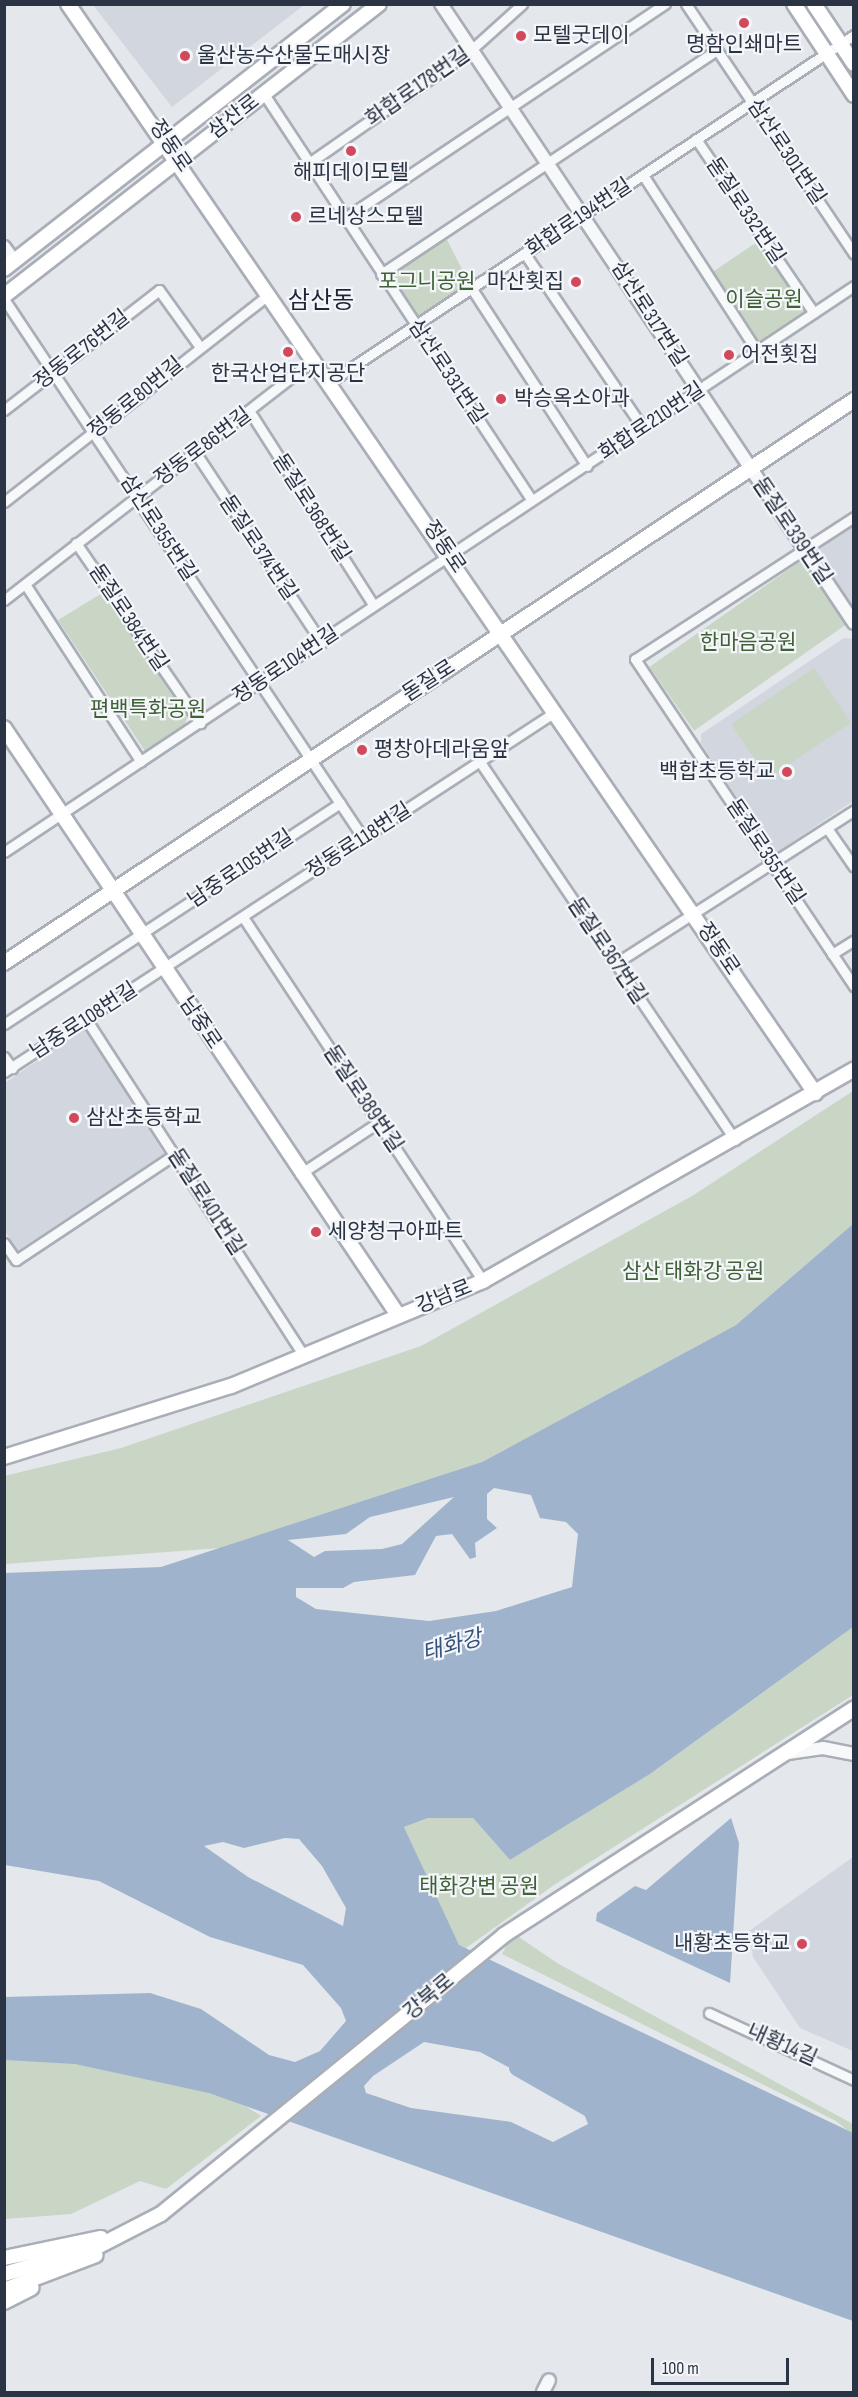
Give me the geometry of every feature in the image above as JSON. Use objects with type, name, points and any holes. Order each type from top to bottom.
[{"type":"main road","name":"정동로","points":[[68,4],[167,142],[269,294],[331,381],[815,1093]]},
{"type":"main road","name":"삼산로","points":[[9,265],[343,4]]},
{"type":"main road","name":"삼산로","points":[[4,297],[379,4]]},
{"type":"main road","points":[[794,4],[854,95]]},
{"type":"main road","points":[[814,4],[854,64]]},
{"type":"main road","name":"돋질로","points":[[4,963],[310,758],[854,400]]},
{"type":"main road","name":"남중로","points":[[4,728],[300,1174],[398,1315]]},
{"type":"main road","name":"강남로","points":[[4,1457],[231,1386],[483,1281],[735,1140],[854,1070]]},
{"type":"main road","name":"강북로","points":[[4,2274],[63,2260],[143,2225],[161,2214],[504,1935],[854,1709]]},
{"type":"main road","points":[[4,2258],[143,2225]]},
{"type":"main road","points":[[4,2302],[63,2272],[143,2225]]},
{"type":"main road","points":[[4,2289],[63,2272]]},
{"type":"street","name":"삼산로317번길","points":[[441,4],[548,160],[751,468]]},
{"type":"street","name":"화합로178번길","points":[[309,163],[471,50],[522,4]]},
{"type":"street","points":[[345,218],[665,4]]},
{"type":"street","name":"삼산로301번길","points":[[686,4],[854,254]]},
{"type":"street","name":"화합로194번길","points":[[331,381],[418,328],[584,214],[854,35]]},
{"type":"street","points":[[381,274],[548,160],[717,50]]},
{"type":"street","name":"삼산로331번길","points":[[264,94],[531,498]]},
{"type":"street","name":"돋질로332번길","points":[[696,140],[814,313]]},
{"type":"street","points":[[643,175],[757,351]]},
{"type":"street","points":[[4,247],[9,265]]},
{"type":"street","points":[[525,255],[643,428]]},
{"type":"street","name":"화합로210번길","points":[[448,554],[531,498],[587,466],[854,286]]},
{"type":"street","name":"정동로76번길","points":[[4,410],[159,290],[200,346]]},
{"type":"street","points":[[472,290],[587,466]]},
{"type":"street","name":"정동로80번길","points":[[4,502],[269,294]]},
{"type":"street","name":"삼산로355번길","points":[[4,297],[52,373],[95,430],[363,838]]},
{"type":"street","name":"정동로86번길","points":[[4,600],[250,412],[315,359]]},
{"type":"street","name":"돋질로368번길","points":[[250,412],[373,604]]},
{"type":"street","name":"돋질로374번길","points":[[195,452],[322,643]]},
{"type":"street","name":"돋질로339번길","points":[[751,468],[854,623]]},
{"type":"street","points":[[805,550],[854,517]]},
{"type":"street","name":"돋질로384번길","points":[[76,543],[200,723]]},
{"type":"street","name":"돋질로355번길","points":[[805,550],[635,659],[854,986]]},
{"type":"street","name":"정동로104번길","points":[[4,852],[322,643],[373,604],[448,554]]},
{"type":"street","points":[[26,584],[141,762]]},
{"type":"street","name":"정동로118번길","points":[[164,969],[555,712]]},
{"type":"street","name":"돋질로367번길","points":[[480,762],[735,1140]]},
{"type":"street","name":"남중로105번길","points":[[4,1024],[142,936],[340,803]]},
{"type":"street","points":[[616,963],[854,810]]},
{"type":"street","points":[[827,828],[854,867]]},
{"type":"street","name":"돋질로389번길","points":[[243,917],[483,1281]]},
{"type":"street","points":[[832,954],[854,940]]},
{"type":"street","name":"남중로108번길","points":[[8,1070],[164,969]]},
{"type":"street","name":"돋질로401번길","points":[[86,1019],[304,1356]]},
{"type":"street","points":[[4,1058],[8,1070]]},
{"type":"street","points":[[300,1174],[379,1122]]},
{"type":"street","points":[[4,1243],[16,1260],[174,1155]]},
{"type":"street","points":[[778,1756],[823,1748],[854,1754]]},
{"type":"street","name":"내황14길","points":[[708,2013],[854,2080]]},
{"type":"street","points":[[543,2392],[549,2380]]},
{"type":"shaded area","name":"울산농수산물도매시장","points":[[93,5],[304,5],[172,107]]},
{"type":"shaded area","points":[[853,525],[853,609],[819,557],[820,547]]},
{"type":"shaded area","name":"백합초등학교","points":[[844,638],[853,639],[853,801],[777,852],[771,850],[701,743],[701,734]]},
{"type":"shaded area","name":"삼산초등학교","points":[[86,1027],[164,1154],[17,1251],[5,1231],[5,1083]]},
{"type":"shaded area","name":"내황초등학교","points":[[853,1857],[853,2051],[800,2028],[753,1957],[749,1931]]},
{"type":"green space","name":"포그니공원","points":[[443,232],[472,289],[418,328],[381,274]]},
{"type":"green space","name":"이슬공원","points":[[763,238],[814,313],[759,350],[708,275]]},
{"type":"green space","name":"한마음공원","points":[[805,558],[850,622],[694,731],[649,667]]},
{"type":"green space","name":"편백특화공원","points":[[104,592],[187,717],[185,724],[145,751],[58,620]]},
{"type":"green space","points":[[814,668],[851,723],[768,779],[731,724]]},
{"type":"green space","name":"삼산 태화강 공원","points":[[853,1091],[853,1224],[736,1325],[482,1462],[234,1547],[5,1564],[4,1476],[121,1448],[421,1346],[692,1196]]},
{"type":"green space","name":"태화강변 공원","points":[[853,1627],[853,1695],[554,1885],[466,1948],[458,1945],[404,1827],[428,1818],[473,1818],[510,1860],[650,1774]]},
{"type":"green space","points":[[513,1933],[557,1963],[853,2124],[853,2135],[836,2121],[502,1954]]},
{"type":"green space","points":[[5,2053],[61,2055],[214,2086],[261,2116],[166,2189],[140,2181],[71,2214],[5,2219]]},
{"type":"water","name":"태화강","points":[[853,1224],[853,1627],[650,1774],[510,1860],[473,1818],[428,1818],[404,1827],[459,1945],[853,2133],[853,2321],[209,2093],[75,2064],[5,2060],[4,1997],[150,1993],[201,2009],[269,2055],[295,2062],[320,2051],[346,2021],[341,2008],[303,1965],[210,1937],[99,1881],[5,1865],[5,1573],[161,1567],[482,1462],[736,1325]],"holes":[[[494,1488],[531,1495],[540,1518],[566,1522],[578,1534],[572,1587],[496,1611],[429,1621],[316,1609],[296,1597],[296,1588],[343,1588],[354,1582],[415,1575],[436,1536],[452,1534],[470,1559],[476,1557],[475,1543],[497,1528],[487,1519],[487,1494]],[[454,1497],[402,1544],[382,1549],[325,1551],[314,1557],[288,1540],[346,1534],[370,1517]],[[285,1838],[299,1839],[322,1866],[346,1908],[343,1926],[248,1877],[204,1846],[223,1842],[244,1848]],[[424,2042],[480,2052],[531,2079],[550,2079],[576,2094],[588,2124],[553,2142],[511,2122],[411,2108],[366,2093],[364,2086],[373,2076]]]},
{"type":"water","points":[[731,1818],[739,1843],[730,1983],[596,1921],[597,1913],[635,1886],[646,1890]]},
{"type":"waterway","points":[[517,2068],[601,2116]]},
{"type":"place","name":"명함인쇄마트","points":[[744,23]]},
{"type":"place","name":"모텔굿데이","points":[[521,36]]},
{"type":"place","name":"울산농수산물도매시장","points":[[185,56]]},
{"type":"place","name":"해피데이모텔","points":[[351,151]]},
{"type":"place","name":"르네상스모텔","points":[[296,217]]},
{"type":"place","name":"마산횟집","points":[[576,282]]},
{"type":"place","name":"한국산업단지공단","points":[[288,352]]},
{"type":"place","name":"어전횟집","points":[[729,355]]},
{"type":"place","name":"박승옥소아과","points":[[501,399]]},
{"type":"place","name":"평창아데라움앞","points":[[362,750]]},
{"type":"place","name":"백합초등학교","points":[[787,772]]},
{"type":"place","name":"삼산초등학교","points":[[74,1118]]},
{"type":"place","name":"세양청구아파트","points":[[316,1232]]},
{"type":"place","name":"내황초등학교","points":[[802,1944]]},
{"type":"district","name":"삼산동","points":[[321,301]]}]
